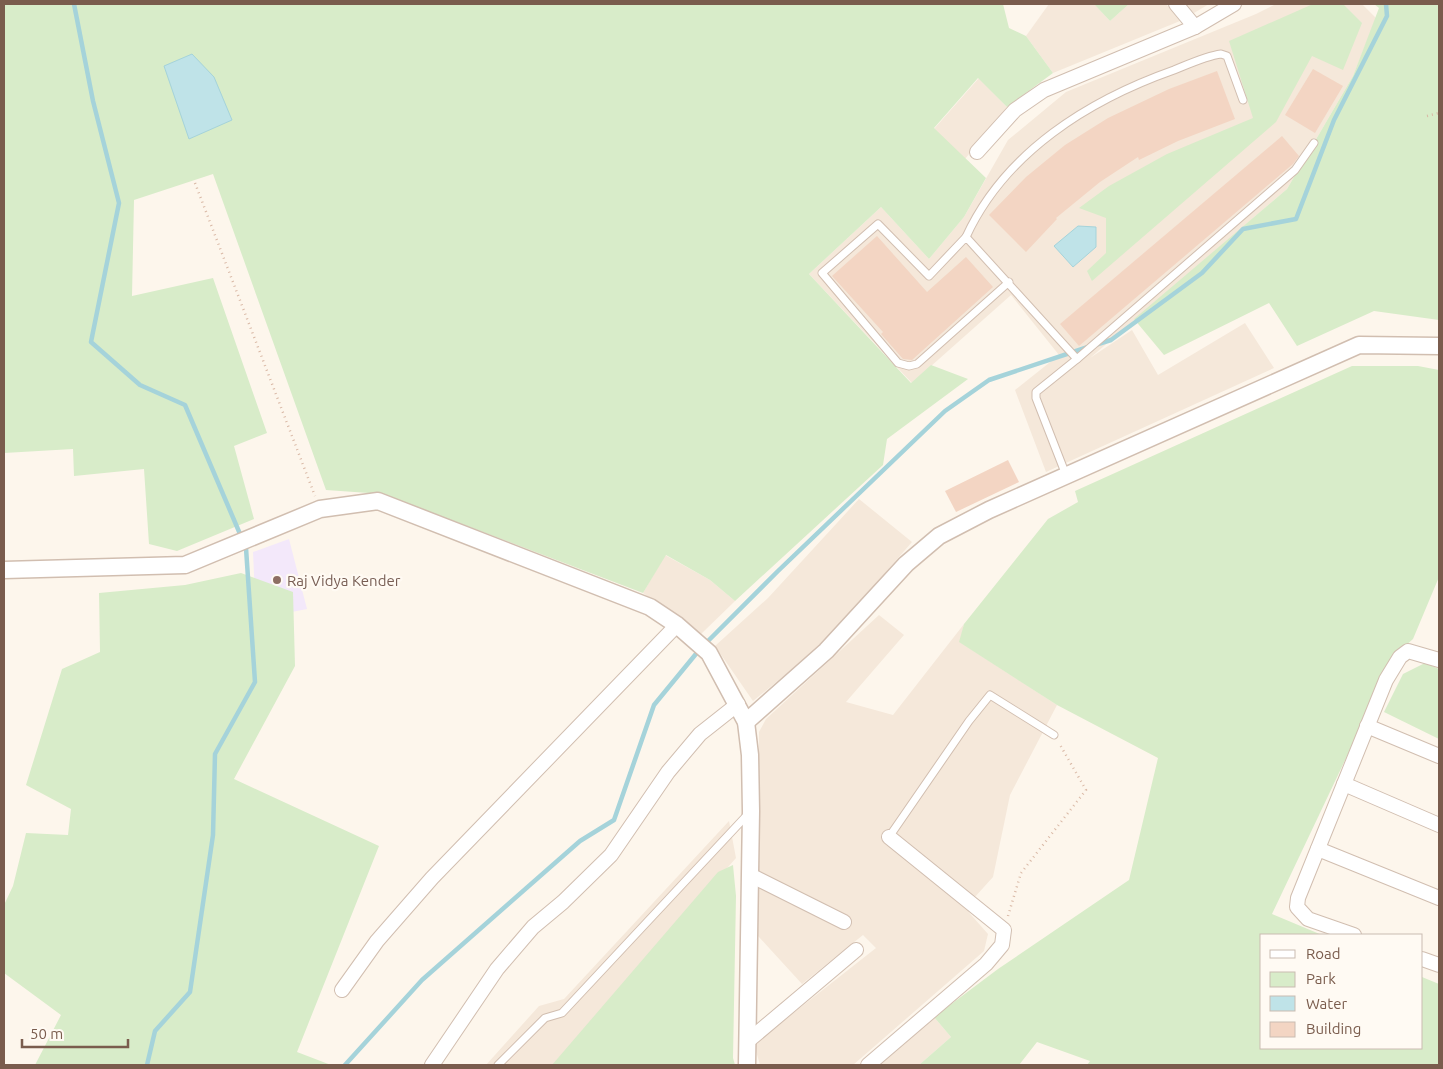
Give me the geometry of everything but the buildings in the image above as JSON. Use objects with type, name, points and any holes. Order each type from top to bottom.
[{"type":"street","points":[[1176,4],[1195,26]]},
{"type":"street","points":[[977,152],[1015,110],[1044,90],[1195,26],[1234,4]]},
{"type":"street","points":[[746,722],[826,651],[906,564],[939,536],[989,510],[1359,345],[1439,346]]},
{"type":"street","points":[[4,570],[185,564],[320,510],[378,501],[650,607],[677,625],[709,653],[746,722],[750,755],[751,810],[747,1065]]},
{"type":"street","points":[[342,990],[377,941],[432,878],[677,625]]},
{"type":"street","points":[[1351,934],[1308,919],[1297,907],[1298,898],[1386,680],[1400,657],[1408,651],[1439,660]]},
{"type":"street","points":[[432,1065],[497,968],[533,927],[563,902],[611,855],[668,772],[700,734],[738,704]]},
{"type":"street","points":[[1367,726],[1439,756]]},
{"type":"street","points":[[1344,784],[1439,825]]},
{"type":"street","points":[[868,1065],[986,964],[1002,945],[1004,930],[889,837]]},
{"type":"street","points":[[1318,849],[1439,898]]},
{"type":"street","points":[[750,875],[844,922]]},
{"type":"street","points":[[748,1041],[856,950]]},
{"type":"street","points":[[1423,959],[1439,965]]},
{"type":"lane","points":[[1009,282],[917,364],[909,366],[898,363],[822,273],[878,224],[928,276],[966,238],[994,190],[1025,156],[1061,126],[1087,109],[1163,74],[1221,54],[1226,56],[1243,100]]},
{"type":"lane","points":[[1066,475],[1036,398],[1036,392],[1295,170],[1314,143]]},
{"type":"lane","points":[[966,238],[1009,282],[1076,359]]},
{"type":"lane","points":[[889,837],[969,721],[990,695],[1054,735]]},
{"type":"lane","points":[[498,1065],[545,1018],[562,1013],[751,810]]},
{"type":"path","points":[[1428,116],[1439,113]]},
{"type":"path","points":[[195,183],[320,510]]},
{"type":"path","points":[[1004,930],[1021,873],[1086,790],[1054,735]]},
{"type":"shaded area","points":[[1049,4],[1094,4],[1110,21],[1129,4],[1166,4],[1180,21],[1053,73],[1026,36]]},
{"type":"shaded area","points":[[1186,4],[1209,4],[1194,13]]},
{"type":"shaded area","points":[[1276,4],[1362,4],[1376,18],[1353,76],[1287,189],[1090,358],[1132,330],[1158,375],[1245,323],[1274,368],[1046,472],[1015,390],[1059,355],[1011,295],[912,383],[809,274],[881,207],[929,259],[964,217],[1008,140],[1066,92]]},
{"type":"shaded area","points":[[979,78],[1007,107],[965,159],[934,129]]},
{"type":"shaded area","points":[[859,499],[912,542],[825,642],[753,701],[715,646],[768,598]]},
{"type":"shaded area","name":"Raj Vidya Kender","points":[[289,539],[307,609],[256,619],[253,552]]},
{"type":"shaded area","points":[[665,555],[710,580],[735,601],[701,634],[643,593]]},
{"type":"shaded area","points":[[879,615],[904,635],[846,702],[893,715],[964,624],[960,642],[1057,705],[1010,795],[993,877],[965,908],[988,934],[984,951],[853,1065],[760,1065],[754,1044],[876,948],[863,935],[802,984],[758,936],[759,732],[766,719]]},
{"type":"shaded area","points":[[729,821],[736,858],[553,1065],[486,1065],[539,1006],[564,999]]},
{"type":"shaded area","points":[[934,1017],[951,1037],[919,1065],[877,1065]]},
{"type":"green space","points":[[4,4],[1003,4],[1009,28],[1026,36],[1053,73],[1007,107],[978,78],[934,128],[986,178],[964,217],[929,259],[881,207],[809,274],[911,383],[931,365],[968,379],[887,439],[883,465],[735,601],[710,580],[666,555],[643,593],[383,494],[326,490],[213,174],[134,200],[132,296],[213,278],[267,433],[234,446],[254,519],[177,551],[149,544],[144,469],[74,476],[73,449],[4,453]]},
{"type":"green space","points":[[1094,4],[1129,4],[1110,21]]},
{"type":"green space","points":[[1313,4],[1343,4],[1362,23],[1343,70],[1312,56],[1276,122],[1092,281],[1087,271],[1106,253],[1106,218],[1079,208],[1109,186],[1167,154],[1253,118],[1229,41]]},
{"type":"green space","points":[[1374,4],[1439,4],[1439,320],[1374,311],[1297,346],[1269,303],[1164,355],[1134,319],[1287,189],[1353,76],[1379,8]]},
{"type":"green space","points":[[1352,366],[1418,366],[1439,370],[1439,577],[1413,639],[1395,655],[1272,914],[1320,934],[1260,934],[1260,1049],[1423,1049],[1423,977],[1439,984],[1439,1065],[1087,1065],[1090,1061],[1037,1042],[1019,1065],[919,1065],[951,1037],[934,1017],[998,969],[1129,880],[1158,758],[1057,705],[959,642],[964,624],[1048,519],[1078,502],[1075,491]]},
{"type":"green space","points":[[241,573],[293,592],[295,666],[234,779],[379,846],[297,1052],[331,1065],[35,1065],[61,1015],[4,973],[4,905],[13,886],[26,833],[68,835],[71,809],[26,785],[62,669],[100,652],[99,593],[185,585]]},
{"type":"green space","points":[[1425,663],[1439,669],[1439,739],[1384,712],[1403,674]]},
{"type":"green space","points":[[733,865],[736,896],[733,1058],[735,1065],[552,1065],[718,872]]},
{"type":"water","points":[[192,54],[214,77],[232,120],[189,139],[164,66]]},
{"type":"water","points":[[1078,226],[1096,227],[1096,247],[1073,267],[1054,246]]},
{"type":"waterway","points":[[74,4],[93,101],[119,203],[91,342],[140,385],[185,405],[246,548],[255,682],[215,754],[213,835],[190,992],[155,1031],[147,1065]]},
{"type":"waterway","points":[[1095,345],[1111,340],[1202,273],[1243,229],[1296,219],[1334,120],[1387,16],[1386,4]]},
{"type":"waterway","points":[[705,644],[778,571],[945,411],[989,380],[1088,347]]},
{"type":"waterway","points":[[345,1065],[422,980],[580,841],[614,820],[654,705],[700,649]]},
{"type":"place","name":"Raj Vidya Kender","points":[[277,580]]}]
